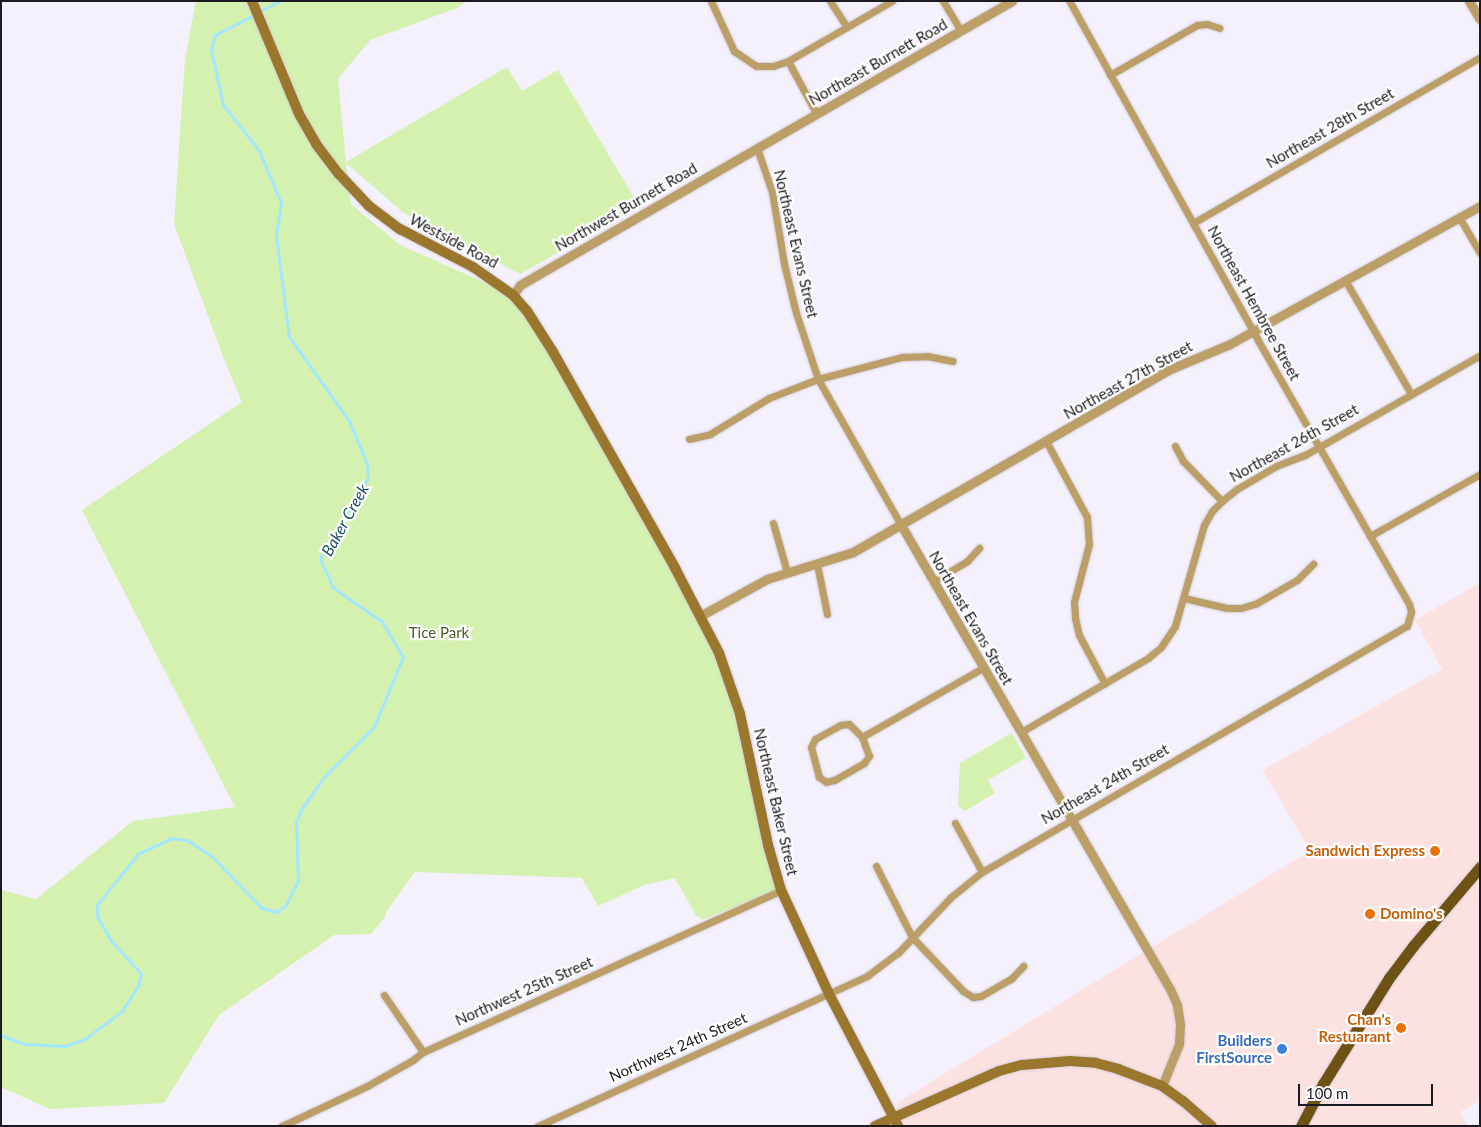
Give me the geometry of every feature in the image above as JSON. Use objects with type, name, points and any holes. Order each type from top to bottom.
[{"type":"highway","points":[[1301,1126],[1323,1084],[1389,978],[1413,946],[1480,867]]},
{"type":"main road","name":"Westside Road","points":[[252,1],[296,108],[316,144],[339,174],[369,206],[400,229],[474,267],[513,295],[527,311],[553,352],[700,616]]},
{"type":"main road","name":"Northeast Baker Street","points":[[700,616],[719,653],[735,697],[768,845],[781,890],[829,994],[896,1122]]},
{"type":"main road","points":[[876,1126],[896,1122],[999,1071],[1044,1062],[1096,1063],[1133,1074],[1162,1086],[1212,1126]]},
{"type":"street","points":[[711,1],[727,41],[744,60],[756,66],[773,66],[788,61],[892,1]]},
{"type":"street","points":[[830,1],[847,27]]},
{"type":"street","points":[[943,1],[961,31]]},
{"type":"street","name":"Northeast Burnett Road","points":[[757,148],[1012,1]]},
{"type":"street","name":"Northeast Hembree Street","points":[[1069,1],[1253,331],[1409,604],[1410,618]]},
{"type":"street","points":[[1469,1],[1480,19]]},
{"type":"street","points":[[1110,75],[1196,25],[1207,24],[1220,28]]},
{"type":"street","name":"Northeast 28th Street","points":[[1193,223],[1480,57]]},
{"type":"street","points":[[788,61],[816,113]]},
{"type":"street","name":"Northwest Burnett Road","points":[[513,295],[520,285],[757,148]]},
{"type":"street","name":"Northeast Evans Street","points":[[757,148],[772,192],[784,264],[796,313],[818,380],[1170,989],[1177,1005],[1180,1025],[1179,1044],[1162,1086]]},
{"type":"street","name":"Northeast 27th Street","points":[[700,616],[758,583],[853,552],[1184,362],[1230,344],[1480,206]]},
{"type":"street","points":[[1459,217],[1480,253]]},
{"type":"street","points":[[1345,280],[1411,394]]},
{"type":"street","name":"Northeast 26th Street","points":[[1021,732],[1148,658],[1161,647],[1175,626],[1204,525],[1212,511],[1222,501],[1268,471],[1319,447],[1480,355]]},
{"type":"street","points":[[689,439],[710,434],[769,398],[818,380],[902,357],[927,356],[953,361]]},
{"type":"street","points":[[1046,442],[1087,517],[1089,544],[1074,602],[1075,618],[1079,635],[1105,684]]},
{"type":"street","points":[[1175,446],[1183,461],[1222,501]]},
{"type":"street","points":[[1370,536],[1480,474]]},
{"type":"street","points":[[773,524],[787,572]]},
{"type":"street","points":[[934,581],[967,561],[979,548]]},
{"type":"street","points":[[816,564],[827,614]]},
{"type":"street","points":[[1184,598],[1227,608],[1241,608],[1257,603],[1297,580],[1313,564]]},
{"type":"street","name":"Northeast 24th Street","points":[[829,994],[883,966],[951,897],[982,872],[1402,629],[1410,618]]},
{"type":"street","points":[[862,737],[984,667]]},
{"type":"street","points":[[840,724],[849,724],[862,737],[868,756],[864,763],[834,780],[826,782],[819,777],[811,747],[815,739],[840,724]]},
{"type":"street","points":[[955,823],[982,872]]},
{"type":"street","points":[[876,866],[912,937],[962,991],[973,997],[981,996],[1011,979],[1023,966]]},
{"type":"street","name":"Northwest 25th Street","points":[[282,1126],[367,1086],[413,1060],[422,1052],[781,890]]},
{"type":"street","name":"Northwest 24th Street","points":[[538,1126],[829,994]]},
{"type":"street","points":[[384,995],[422,1052]]},
{"type":"shaded area","points":[[1480,583],[1480,1101],[1460,1112],[1468,1126],[891,1126],[898,1102],[1310,851],[1263,770],[1442,669],[1415,620]]},
{"type":"green space","name":"Tice Park","points":[[196,1],[467,1],[457,8],[370,40],[338,79],[346,162],[507,67],[522,91],[558,70],[639,206],[520,274],[404,213],[346,163],[351,204],[400,245],[513,295],[673,564],[735,697],[781,890],[701,920],[699,916],[697,917],[675,878],[644,885],[598,906],[582,878],[415,872],[386,912],[385,917],[371,934],[334,935],[219,1015],[164,1103],[50,1109],[1,1087],[1,890],[36,899],[133,821],[235,807],[82,510],[242,402],[225,362],[174,224],[185,59]]},
{"type":"green space","points":[[1012,733],[1026,758],[988,780],[995,793],[965,811],[958,806],[960,763]]},
{"type":"waterway","name":"Baker Creek","points":[[260,11],[280,1]]},
{"type":"waterway","name":"Baker Creek","points":[[1,1035],[25,1044],[65,1046],[85,1039],[122,1011],[138,986],[141,974],[111,941],[97,917],[97,905],[138,854],[172,838],[187,840],[212,856],[262,908],[277,912],[286,905],[298,880],[296,822],[301,810],[324,777],[374,727],[403,657],[382,622],[333,588],[320,559],[368,478],[367,464],[349,421],[289,337],[276,235],[281,203],[259,151],[223,105],[211,50],[215,35],[256,14]]},
{"type":"place","name":"Sandwich Express","points":[[1435,851]]},
{"type":"place","name":"Domino's","points":[[1370,914]]},
{"type":"place","name":"Chan's Restuarant","points":[[1401,1028]]},
{"type":"place","name":"Builders FirstSource","points":[[1282,1049]]}]
